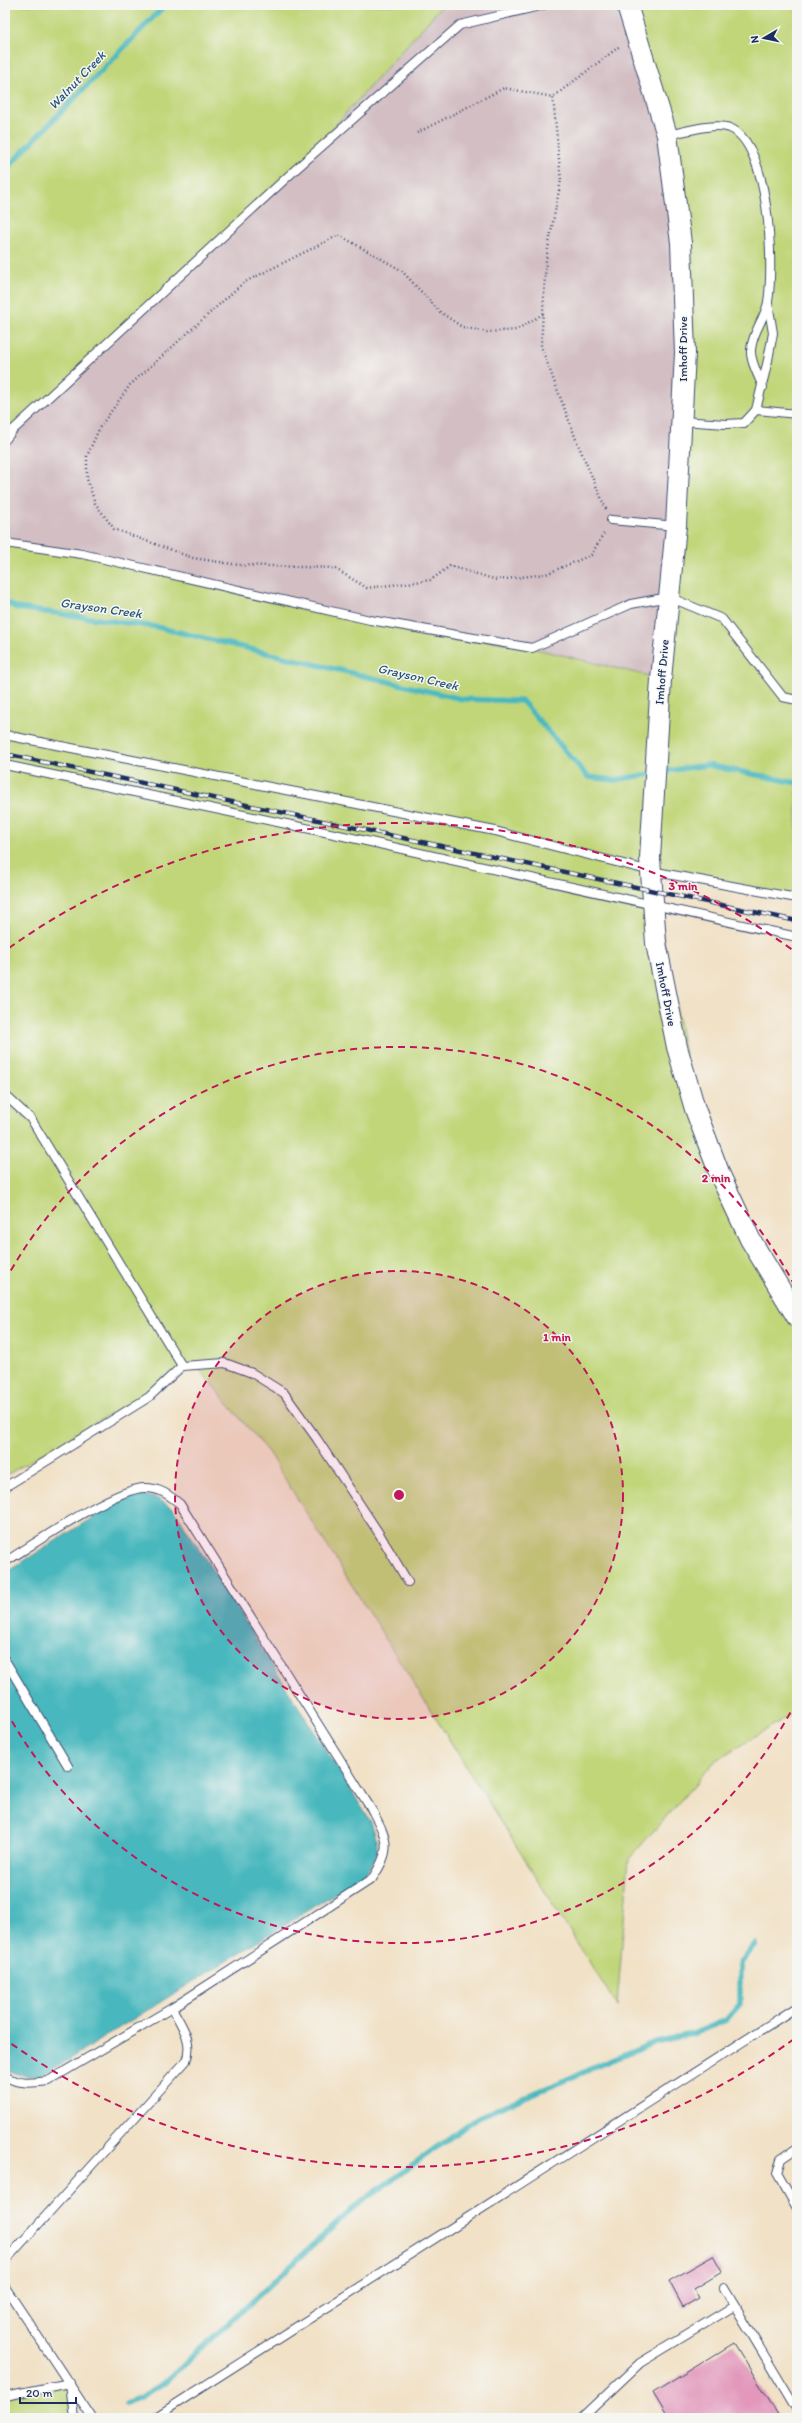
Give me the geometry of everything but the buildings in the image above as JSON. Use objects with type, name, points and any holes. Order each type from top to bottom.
[{"type":"street","name":"Imhoff Drive","points":[[627,5],[667,135],[681,243],[685,353],[676,526],[661,679],[650,864],[652,906],[664,987],[677,1047],[695,1109],[720,1175],[750,1239],[797,1317]]},
{"type":"lane","points":[[5,440],[13,430],[296,169],[460,25],[544,5]]},
{"type":"lane","points":[[667,135],[709,126],[730,128],[744,139],[754,157],[767,203],[770,251],[768,303],[773,333],[763,387],[756,410],[744,423],[726,424],[682,421]]},
{"type":"lane","points":[[763,387],[751,351],[755,331],[768,303]]},
{"type":"lane","points":[[756,410],[797,414]]},
{"type":"lane","points":[[611,520],[676,526]]},
{"type":"lane","points":[[5,543],[82,554],[370,620],[532,648],[631,604],[669,597],[722,619],[783,697],[797,700]]},
{"type":"lane","points":[[5,734],[495,831],[650,864],[797,898]]},
{"type":"lane","points":[[5,765],[331,834],[797,937]]},
{"type":"lane","points":[[5,1095],[31,1120],[182,1366]]},
{"type":"lane","points":[[5,1487],[149,1397],[182,1366],[225,1363],[252,1373],[284,1393],[317,1439],[380,1535],[408,1582]]},
{"type":"lane","points":[[5,1562],[116,1495],[145,1487],[163,1490],[180,1504],[383,1831],[386,1848],[384,1861],[372,1879],[172,2008],[48,2081],[27,2083],[10,2079],[5,2076]]},
{"type":"lane","points":[[5,1660],[68,1766]]},
{"type":"lane","points":[[154,2418],[797,2006]]},
{"type":"lane","points":[[5,2261],[186,2061],[189,2053],[187,2036],[172,2008]]},
{"type":"lane","points":[[797,2148],[781,2159],[777,2173],[797,2208]]},
{"type":"lane","points":[[5,2287],[92,2418]]},
{"type":"lane","points":[[724,2288],[797,2410]]},
{"type":"lane","points":[[582,2418],[640,2363],[734,2306]]},
{"type":"lane","points":[[5,2396],[70,2383]]},
{"type":"lane","points":[[70,2383],[74,2418]]},
{"type":"path","points":[[417,133],[504,88],[553,97],[636,35]]},
{"type":"path","points":[[543,314],[516,330],[487,332],[462,327],[440,312],[401,270],[339,235],[243,283],[130,385],[100,427],[87,456],[87,479],[95,503],[114,529],[193,558],[239,565],[334,568],[366,588],[431,580],[450,566],[497,580],[546,574],[591,555],[611,520],[577,442],[541,346],[543,314],[546,259],[561,180],[553,97]]},
{"type":"shaded area","points":[[443,5],[627,5],[667,135],[681,243],[661,679],[532,648],[370,620],[5,543],[5,440],[296,169]]},
{"type":"green space","points":[[5,5],[443,5],[296,169],[5,440]]},
{"type":"green space","points":[[627,5],[797,5],[797,898],[651,871],[695,1109],[797,1317],[797,1711],[716,1760],[629,1859],[617,2006],[268,1452],[195,1364],[5,1476],[5,543],[82,554],[370,620],[532,648],[661,679],[681,421],[667,135]]},
{"type":"green space","points":[[70,2383],[74,2418],[5,2418],[5,2396]]},
{"type":"water","points":[[144,1495],[158,1499],[174,1509],[371,1822],[376,1840],[376,1854],[371,1866],[358,1879],[53,2069],[35,2076],[18,2074],[5,2069],[5,1573],[114,1504],[131,1497]]},
{"type":"waterway","name":"Walnut Creek","points":[[5,170],[165,5]]},
{"type":"waterway","name":"Grayson Creek","points":[[5,602],[17,608],[157,627],[462,699],[522,701],[588,777],[614,780],[651,774]]},
{"type":"waterway","name":"Grayson Creek","points":[[660,772],[707,765],[797,783]]},
{"type":"waterway","points":[[125,2403],[141,2397],[162,2384],[356,2206],[478,2117],[655,2042],[695,2033],[726,2020],[740,2004],[740,1963],[755,1944]]},
{"type":"railway","points":[[5,754],[797,921]]}]
